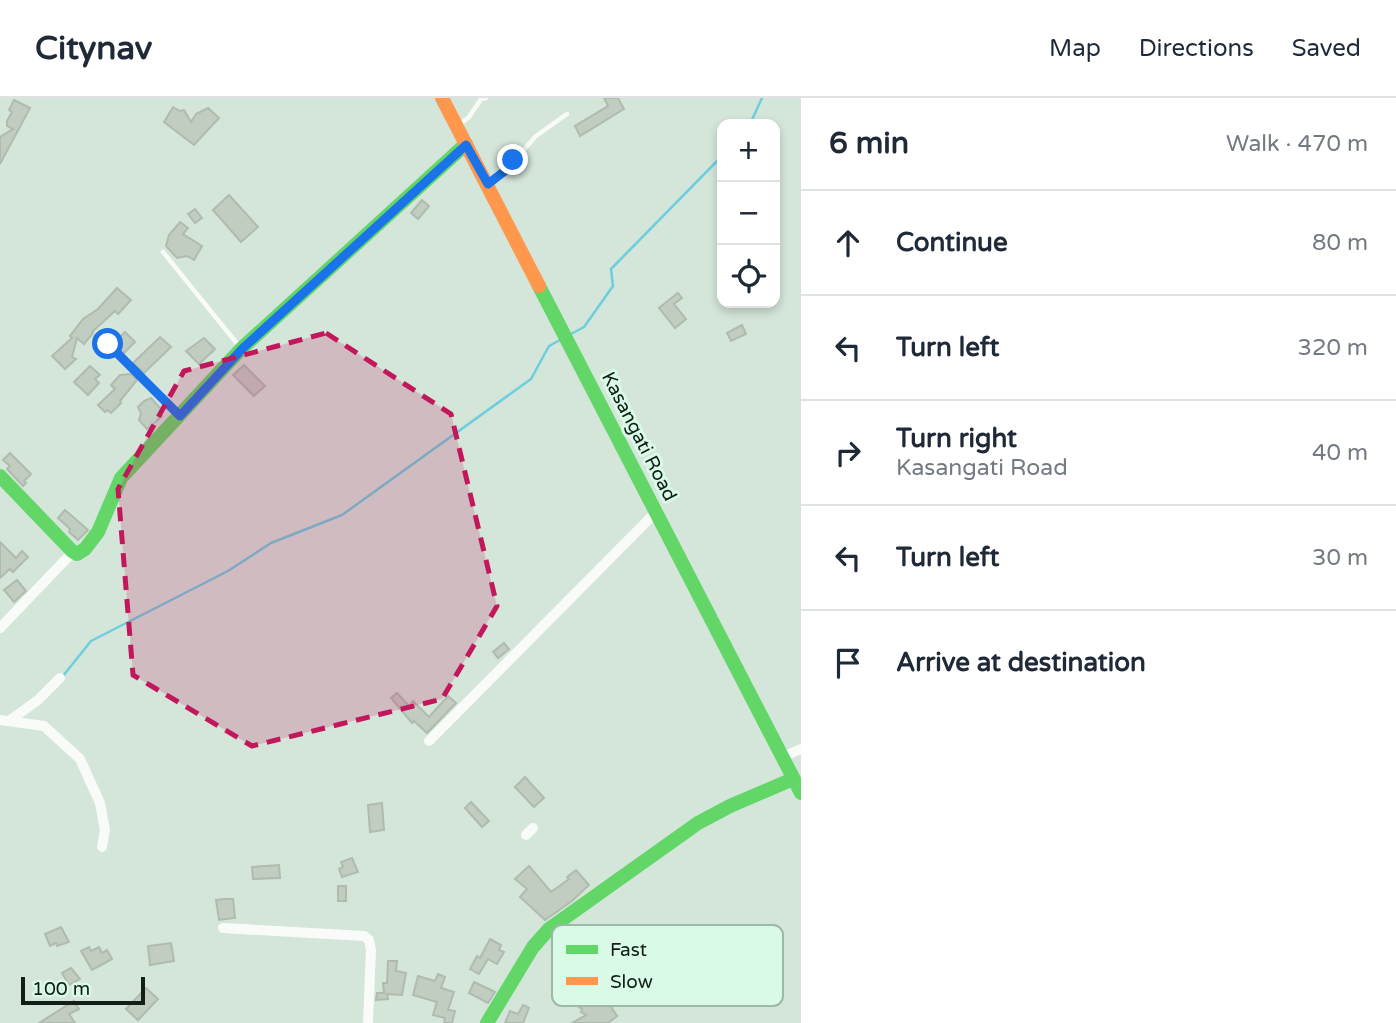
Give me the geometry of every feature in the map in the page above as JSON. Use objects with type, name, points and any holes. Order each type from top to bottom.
[{"type":"street","name":"Kasangati Road","points":[[442,98],[801,793]]},
{"type":"street","points":[[0,476],[72,551],[77,554],[83,552],[100,529],[118,482],[242,349],[466,145]]},
{"type":"street","points":[[429,741],[657,511]]},
{"type":"street","points":[[0,628],[72,551]]},
{"type":"street","points":[[4,721],[38,700],[60,678]]},
{"type":"street","points":[[4,721],[44,726],[80,759],[100,803],[104,830],[102,847]]},
{"type":"street","points":[[784,756],[801,749]]},
{"type":"street","points":[[555,925],[706,819],[793,779]]},
{"type":"street","points":[[487,1023],[533,947],[552,927]]},
{"type":"street","points":[[223,928],[364,936],[369,940],[371,950],[368,1023]]},
{"type":"lane","points":[[457,127],[469,117],[481,99],[486,98]]},
{"type":"lane","points":[[488,184],[506,170],[536,136],[567,114]]},
{"type":"lane","points":[[163,252],[242,349]]},
{"type":"lane","points":[[108,344],[180,416]]},
{"type":"highlighted area","points":[[326,333],[451,414],[497,606],[442,699],[252,746],[133,675],[118,489],[184,371]]},
{"type":"building","points":[[604,98],[618,98],[624,109],[580,136],[575,126],[608,106]]},
{"type":"building","points":[[14,100],[30,108],[0,164],[0,137],[13,129],[7,126],[7,121]]},
{"type":"building","points":[[173,107],[184,110],[191,122],[196,114],[208,108],[219,118],[194,145],[164,122]]},
{"type":"building","points":[[229,195],[258,227],[241,242],[213,210]]},
{"type":"building","points":[[422,200],[429,206],[418,219],[411,213]]},
{"type":"building","points":[[195,209],[202,218],[195,223],[188,214]]},
{"type":"building","points":[[180,222],[188,228],[183,234],[202,246],[194,260],[187,256],[177,258],[166,246],[169,235]]},
{"type":"building","points":[[117,288],[131,300],[118,314],[115,311],[92,332],[84,344],[77,338],[72,357],[76,359],[65,369],[52,356],[72,338],[70,336],[83,319],[98,309]]},
{"type":"building","points":[[678,293],[682,298],[674,304],[686,319],[675,328],[659,308]]},
{"type":"building","points":[[742,325],[746,334],[731,341],[727,333]]},
{"type":"building","points":[[125,332],[135,342],[124,353],[114,343]]},
{"type":"building","points":[[160,337],[171,347],[144,373],[133,363]]},
{"type":"building","points":[[204,338],[215,349],[199,364],[186,351]]},
{"type":"building","points":[[244,365],[265,386],[254,396],[233,375]]},
{"type":"building","points":[[90,366],[100,375],[95,379],[99,383],[88,395],[74,382]]},
{"type":"building","points":[[132,374],[137,380],[121,403],[111,413],[107,410],[105,412],[98,405],[115,389],[111,385],[120,375]]},
{"type":"building","points":[[151,398],[162,410],[159,413],[162,416],[147,429],[139,420],[141,413],[138,407]]},
{"type":"building","points":[[10,453],[31,474],[23,486],[7,469],[10,466],[3,460]]},
{"type":"building","points":[[65,510],[88,530],[78,540],[58,518]]},
{"type":"building","points":[[0,542],[16,558],[22,551],[28,557],[13,572],[10,569],[0,578]]},
{"type":"building","points":[[17,580],[26,591],[14,602],[4,590]]},
{"type":"building","points":[[504,643],[509,649],[498,658],[493,652]]},
{"type":"building","points":[[397,693],[409,706],[413,701],[429,717],[448,696],[456,703],[427,733],[414,721],[412,723],[391,698]]},
{"type":"building","points":[[525,777],[544,798],[534,807],[515,787]]},
{"type":"building","points":[[471,802],[489,821],[482,827],[465,808]]},
{"type":"building","points":[[382,803],[384,830],[370,832],[368,805]]},
{"type":"building","points":[[352,858],[358,872],[342,877],[339,869],[343,867],[341,862]]},
{"type":"building","points":[[279,865],[280,878],[253,879],[252,867]]},
{"type":"building","points":[[529,866],[551,892],[569,879],[567,877],[576,870],[589,885],[545,920],[520,897],[527,889],[515,879]]},
{"type":"building","points":[[338,886],[346,886],[346,901],[338,901]]},
{"type":"building","points":[[233,899],[235,918],[219,920],[216,900]]},
{"type":"building","points":[[61,927],[69,942],[50,946],[45,934]]},
{"type":"building","points":[[490,939],[501,945],[499,950],[504,952],[497,964],[488,959],[479,974],[470,969],[477,956],[480,958]]},
{"type":"building","points":[[171,943],[174,961],[150,965],[148,946]]},
{"type":"building","points":[[89,947],[91,951],[99,947],[102,953],[107,950],[112,959],[92,970],[81,951]]},
{"type":"building","points":[[388,961],[397,961],[396,971],[406,973],[402,995],[387,994],[388,999],[376,1000],[377,993],[384,993],[383,983],[387,983]]},
{"type":"building","points":[[71,968],[80,979],[69,985],[62,973]]},
{"type":"building","points":[[438,974],[445,977],[441,988],[454,992],[448,1010],[455,1011],[452,1023],[444,1023],[445,1018],[433,1015],[437,1002],[413,995],[418,976],[435,981]]},
{"type":"building","points":[[474,982],[495,992],[488,1003],[469,993]]},
{"type":"building","points":[[146,988],[158,999],[138,1020],[126,1009]]},
{"type":"building","points":[[74,1001],[79,1009],[69,1014],[75,1023],[39,1023]]},
{"type":"building","points":[[523,1005],[529,1008],[523,1023],[505,1023],[510,1011],[518,1014]]},
{"type":"building","points":[[577,1006],[611,1006],[617,1016],[608,1023],[572,1023],[586,1015],[581,1012],[582,1009]]},
{"type":"waterway","points":[[752,119],[762,98]]},
{"type":"waterway","points":[[569,335],[584,327],[613,286],[611,269],[717,161]]},
{"type":"waterway","points":[[63,676],[91,641],[228,571],[271,543],[342,515],[531,379],[549,346],[560,340]]},
{"type":"traffic: fast","points":[[0,476],[72,551],[77,554],[85,549],[98,532],[121,478],[241,349],[466,144]]},
{"type":"traffic: fast","points":[[539,286],[801,793]]},
{"type":"traffic: fast","points":[[555,925],[698,823],[793,779]]},
{"type":"traffic: fast","points":[[487,1023],[533,947],[552,927]]},
{"type":"traffic: slow","points":[[442,98],[539,286]]},
{"type":"route","points":[[108,344],[180,416],[242,349],[466,145],[488,184],[506,170],[513,160]]}]
